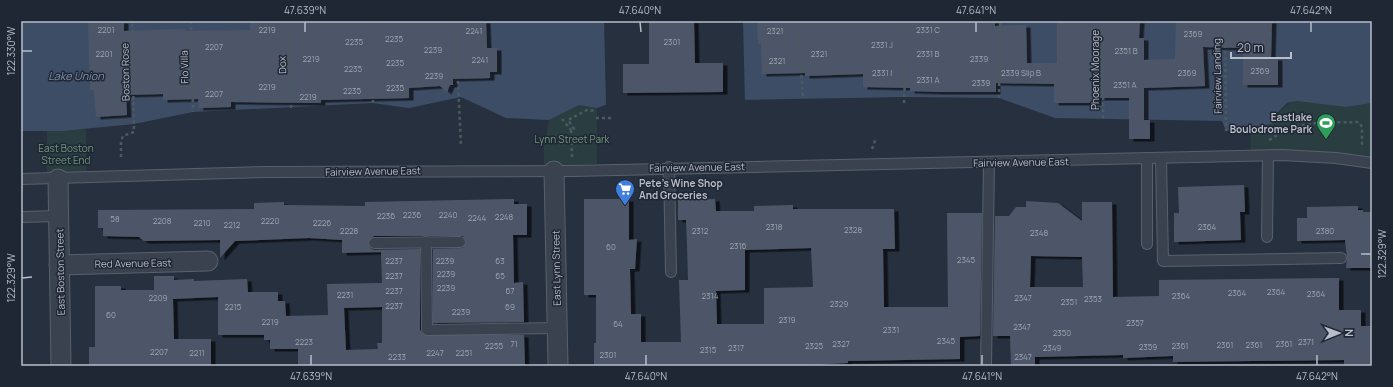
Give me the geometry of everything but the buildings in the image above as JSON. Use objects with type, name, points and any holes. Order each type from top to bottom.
[{"type":"street","name":"East Lynn Street","points":[[558,366],[557,328],[563,171]]},
{"type":"street","name":"East Boston Street","points":[[58,179],[61,366]]},
{"type":"street","name":"Red Avenue East","points":[[59,265],[208,262]]},
{"type":"lane","name":"Fairview Avenue East","points":[[21,179],[267,172],[563,171],[670,167],[1268,156],[1336,158],[1372,163]]},
{"type":"lane","points":[[1267,237],[1268,156]]},
{"type":"lane","points":[[1161,158],[1162,261],[1341,258]]},
{"type":"lane","points":[[1147,159],[1147,244]]},
{"type":"lane","points":[[986,366],[989,162]]},
{"type":"lane","points":[[670,167],[671,272]]},
{"type":"lane","points":[[21,217],[58,216]]},
{"type":"lane","points":[[426,242],[428,330],[557,328]]},
{"type":"lane","points":[[374,243],[460,242]]},
{"type":"path","name":"Boston Rose","points":[[121,157],[121,141],[126,133],[134,132],[132,21]]},
{"type":"path","name":"Flo Villa","points":[[191,21],[193,112]]},
{"type":"path","name":"Dox","points":[[288,21],[291,108]]},
{"type":"path","points":[[373,21],[373,103]]},
{"type":"path","points":[[456,21],[461,146]]},
{"type":"path","points":[[798,21],[803,99]]},
{"type":"path","points":[[904,103],[907,21]]},
{"type":"path","points":[[999,98],[1000,21]]},
{"type":"path","name":"Phoenix Moorage","points":[[1103,118],[1104,21]]},
{"type":"path","name":"Fairview Landing","points":[[1225,21],[1226,131]]},
{"type":"path","points":[[563,171],[571,130],[574,129],[568,120],[587,110],[596,110]]},
{"type":"path","points":[[596,118],[612,118]]},
{"type":"path","points":[[562,119],[571,130]]},
{"type":"path","points":[[1265,144],[1286,130],[1304,123],[1359,122],[1362,127],[1363,135],[1362,154]]},
{"type":"path","points":[[871,152],[876,138]]},
{"type":"green space","points":[[1297,101],[1346,107],[1372,103],[1372,162],[1251,156],[1250,127],[1272,124],[1284,107]]},
{"type":"green space","name":"Lynn Street Park","points":[[579,105],[597,108],[597,164],[544,166],[544,146],[549,120]]},
{"type":"green space","name":"East Boston Street End","points":[[86,129],[86,178],[47,179],[47,131]]},
{"type":"water","name":"Lake Union","points":[[21,21],[1372,21],[1372,103],[1346,107],[1297,101],[1287,103],[1277,113],[1272,124],[1226,131],[1222,121],[1055,118],[999,98],[904,97],[613,102],[597,108],[579,105],[549,120],[506,118],[461,97],[409,108],[373,103],[193,112],[134,124],[62,131],[21,131]]},
{"type":"pier","points":[[604,21],[743,21],[745,102],[606,105]]},
{"type":"place","name":"Eastlake Boulodrome Park","points":[[1326,140]]},
{"type":"place","name":"Pete's Wine Shop And Groceries","points":[[625,206]]}]
